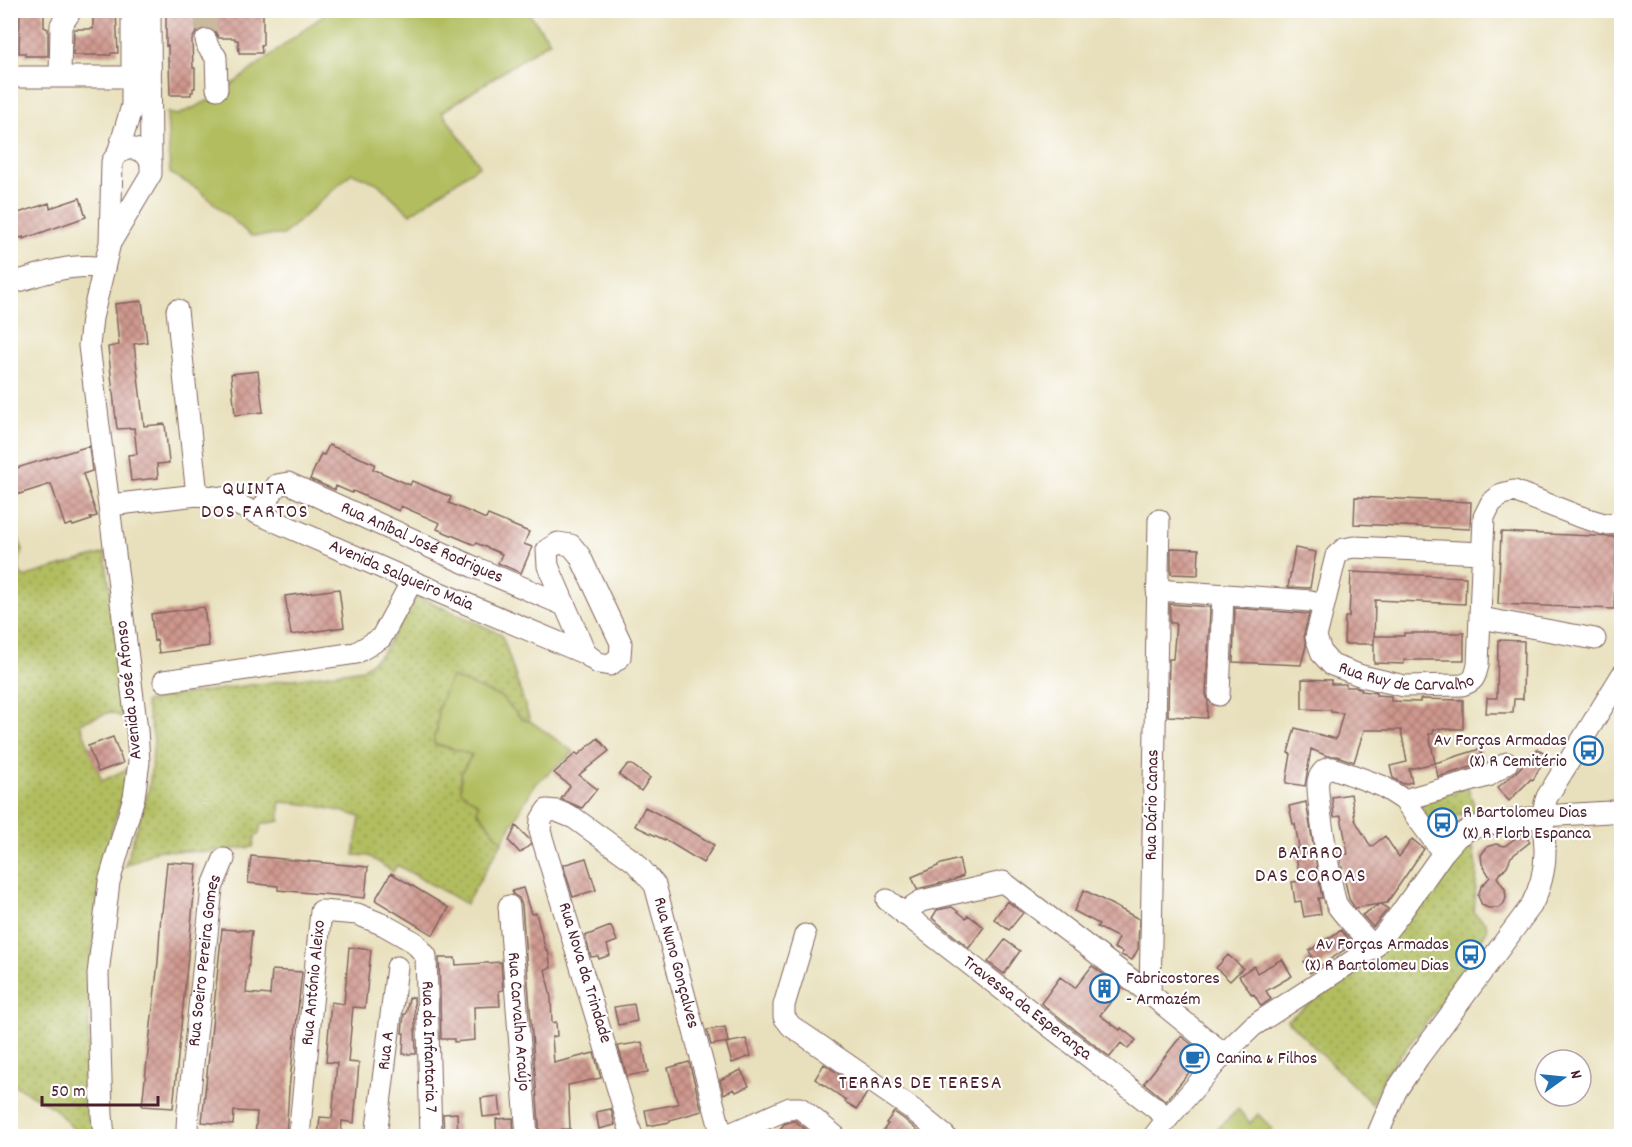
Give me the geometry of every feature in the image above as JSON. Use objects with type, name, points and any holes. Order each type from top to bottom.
[{"type":"street","points":[[60,76],[62,24],[69,10]]},
{"type":"street","points":[[132,10],[142,77],[151,174],[145,184],[139,188],[126,188],[115,181],[112,174],[112,162],[118,153],[142,77],[150,10]]},
{"type":"street","points":[[206,40],[208,47],[216,57],[217,88]]},
{"type":"street","points":[[10,77],[142,77]]},
{"type":"street","points":[[118,153],[130,148],[137,149],[148,156],[151,162]]},
{"type":"street","name":"Avenida José Afonso","points":[[104,1137],[98,974],[109,882],[134,797],[139,762],[110,505],[89,346],[92,318],[110,243],[112,174]]},
{"type":"street","name":"Avenida José Afonso","points":[[110,243],[145,184]]},
{"type":"street","points":[[10,284],[46,273],[84,266],[104,268]]},
{"type":"street","points":[[177,310],[197,495]]},
{"type":"street","name":"Rua Aníbal José Rodrigues","points":[[259,514],[277,485],[288,483],[564,605]]},
{"type":"street","name":"Rua Ruy de Carvalho","points":[[1482,553],[1354,547],[1344,549],[1336,556],[1316,638],[1322,654],[1332,665],[1362,676],[1404,686],[1470,683],[1475,678],[1478,666],[1484,517],[1491,503],[1502,494],[1514,491],[1604,524],[1622,523]]},
{"type":"street","name":"Avenida Salgueiro Maia","points":[[110,505],[197,495],[222,498],[586,654],[598,663],[610,665],[620,657],[621,643],[580,556],[571,545],[558,543],[547,550],[548,566],[586,654]]},
{"type":"street","name":"Rua Dário Canas","points":[[1150,994],[1159,520]]},
{"type":"street","points":[[164,681],[356,653],[381,638],[412,581]]},
{"type":"street","points":[[1157,590],[1311,601]]},
{"type":"street","points":[[1219,695],[1223,595]]},
{"type":"street","points":[[1481,618],[1595,639]]},
{"type":"street","points":[[1377,1137],[1396,1091],[1412,1066],[1531,906],[1544,870],[1543,816],[1545,804],[1551,789],[1622,675]]},
{"type":"street","points":[[1404,800],[1488,776],[1507,763]]},
{"type":"street","points":[[1374,946],[1336,903],[1324,835],[1318,781],[1325,769],[1334,768],[1382,786],[1404,800],[1443,853]]},
{"type":"street","points":[[1154,1137],[1224,1054],[1253,1026],[1374,946],[1457,837],[1482,825],[1543,816],[1609,812],[1622,808]]},
{"type":"street","name":"Rua Nova da Trindade","points":[[547,810],[541,820],[540,831],[633,1137]]},
{"type":"street","name":"Rua Nuno Gonçalves","points":[[547,810],[557,811],[574,818],[635,862],[655,885],[724,1137]]},
{"type":"street","name":"Rua Soeiro Pereira Gomes","points":[[190,1137],[187,1128],[188,1110],[212,888],[224,859]]},
{"type":"street","points":[[905,915],[921,901],[1003,882],[1150,994],[1224,1054]]},
{"type":"street","name":"Travessa da Esperança","points":[[886,900],[1168,1118]]},
{"type":"street","name":"Rua Carvalho Araújo","points":[[509,906],[527,1137]]},
{"type":"street","name":"Rua António Aleixo","points":[[299,1137],[321,911],[357,914],[384,925],[414,942],[426,956]]},
{"type":"street","points":[[805,935],[784,1005],[784,1017],[792,1026],[912,1109],[945,1137]]},
{"type":"street","name":"Rua da Infantaria 7","points":[[426,956],[431,1137]]},
{"type":"street","name":"Rua A","points":[[376,1137],[397,967]]},
{"type":"street","points":[[724,1137],[790,1108],[801,1108],[835,1137]]},
{"type":"green space","points":[[329,11],[527,11],[550,41],[442,112],[480,165],[410,214],[377,183],[352,173],[283,235],[251,236],[198,189],[170,173],[167,113],[178,115],[214,98]]},
{"type":"green space","points":[[10,513],[23,551],[19,567],[23,577],[105,553],[127,719],[110,712],[80,723],[102,781],[133,766],[112,828],[97,899],[89,985],[89,1044],[95,1136],[80,1136],[54,1108],[11,1083]]},
{"type":"green space","points":[[417,596],[501,634],[530,721],[523,720],[501,697],[438,709],[434,744],[472,754],[461,774],[479,804],[477,811],[502,842],[466,904],[397,865],[393,872],[369,856],[354,855],[360,817],[301,804],[280,802],[280,821],[261,824],[253,847],[205,852],[158,850],[125,866],[149,788],[154,739],[145,702],[166,697],[363,669],[382,653]]},
{"type":"green space","points":[[451,677],[501,697],[523,720],[530,721],[574,752],[535,784],[502,842],[477,810],[479,804],[461,791],[461,774],[472,755],[434,743],[438,709]]},
{"type":"green space","points":[[1468,787],[1476,811],[1429,823],[1420,803]]},
{"type":"green space","points":[[1472,842],[1477,870],[1474,913],[1486,923],[1487,930],[1452,990],[1386,1073],[1372,1104],[1287,1020],[1374,958],[1433,882],[1438,884],[1461,852]]},
{"type":"green space","points":[[1238,1109],[1250,1123],[1258,1114],[1272,1129],[1266,1136],[1211,1136]]},
{"type":"building","points":[[20,10],[44,10],[44,27],[48,29],[48,56],[25,56],[25,53],[19,53]]},
{"type":"building","points":[[93,10],[116,10],[118,53],[73,55],[74,29],[93,29]]},
{"type":"building","points":[[171,10],[263,11],[262,53],[239,53],[238,40],[219,38],[214,30],[202,28],[196,32],[192,40],[195,88],[191,95],[170,95],[166,14],[171,15]]},
{"type":"building","points":[[80,198],[86,217],[23,239],[23,237],[10,241],[10,222],[17,220],[15,214],[49,203],[50,208]]},
{"type":"building","points":[[142,301],[147,342],[134,344],[144,426],[165,424],[169,463],[157,464],[158,478],[131,481],[128,455],[137,454],[134,428],[117,429],[108,347],[119,345],[115,304]]},
{"type":"building","points":[[258,371],[263,412],[235,415],[231,374]]},
{"type":"building","points":[[329,445],[375,464],[373,469],[410,485],[412,481],[451,497],[449,503],[486,519],[488,515],[529,532],[524,544],[532,547],[521,573],[498,563],[502,554],[437,529],[440,523],[401,506],[399,511],[353,491],[352,493],[336,486],[335,490],[310,479],[321,454],[324,455]]},
{"type":"building","points":[[89,446],[92,471],[83,474],[97,516],[90,518],[91,520],[65,526],[51,484],[13,496],[10,489],[10,470]]},
{"type":"building","points":[[1355,497],[1471,502],[1470,529],[1354,524]]},
{"type":"building","points":[[1501,532],[1617,537],[1614,609],[1498,604]]},
{"type":"building","points":[[1171,548],[1199,549],[1198,575],[1171,574]]},
{"type":"building","points":[[1295,548],[1316,552],[1310,588],[1288,587]]},
{"type":"building","points":[[1351,572],[1466,577],[1465,604],[1375,600],[1374,644],[1344,644],[1345,617],[1349,617]]},
{"type":"building","points":[[339,589],[344,627],[291,635],[285,596]]},
{"type":"building","points":[[1170,604],[1210,607],[1207,718],[1168,716],[1169,659],[1173,659],[1176,623],[1170,623]]},
{"type":"building","points":[[204,607],[209,646],[159,653],[157,640],[154,641],[151,614]]},
{"type":"building","points":[[1235,608],[1309,614],[1304,634],[1306,646],[1301,665],[1233,662]]},
{"type":"building","points":[[1404,633],[1464,633],[1464,660],[1404,660],[1404,664],[1374,663],[1374,636],[1404,636]]},
{"type":"building","points":[[1498,640],[1524,641],[1523,699],[1514,699],[1513,713],[1486,713],[1487,698],[1497,698]]},
{"type":"building","points":[[1302,679],[1331,680],[1331,684],[1346,684],[1346,687],[1356,687],[1362,689],[1361,691],[1376,693],[1376,695],[1391,696],[1391,701],[1463,700],[1463,729],[1434,729],[1433,734],[1429,734],[1435,763],[1409,769],[1412,782],[1403,784],[1393,778],[1390,766],[1407,762],[1401,730],[1364,730],[1354,762],[1337,756],[1327,756],[1311,749],[1305,786],[1286,783],[1291,754],[1288,753],[1295,728],[1336,739],[1343,713],[1331,712],[1331,710],[1302,709]]},
{"type":"building","points":[[113,737],[123,763],[98,772],[88,746]]},
{"type":"building","points":[[598,738],[609,751],[579,775],[597,789],[582,808],[561,799],[570,786],[554,773],[576,753],[578,755]]},
{"type":"building","points":[[1480,749],[1484,763],[1438,777],[1435,763]]},
{"type":"building","points":[[1538,749],[1547,754],[1533,780],[1531,779],[1509,801],[1497,788]]},
{"type":"building","points":[[627,765],[632,765],[650,778],[641,791],[619,775]]},
{"type":"building","points":[[1351,794],[1355,820],[1371,847],[1385,836],[1399,857],[1412,839],[1424,849],[1387,903],[1381,904],[1388,909],[1373,927],[1362,915],[1380,904],[1355,908],[1349,899],[1341,863],[1340,856],[1348,854],[1341,816],[1334,817],[1332,797]]},
{"type":"building","points":[[1306,802],[1322,898],[1318,898],[1321,914],[1304,917],[1301,901],[1295,902],[1292,882],[1300,881],[1295,849],[1299,848],[1289,806]]},
{"type":"building","points":[[645,807],[714,845],[703,863],[669,842],[635,826]]},
{"type":"building","points":[[516,826],[531,844],[520,853],[509,841]]},
{"type":"building","points":[[1523,832],[1530,842],[1511,857],[1507,866],[1497,877],[1505,889],[1504,903],[1498,908],[1488,908],[1482,905],[1478,896],[1481,887],[1490,877],[1482,864],[1481,855],[1487,847],[1496,844],[1505,846]]},
{"type":"building","points":[[251,856],[368,867],[365,898],[278,890],[278,886],[248,883]]},
{"type":"building","points":[[586,858],[596,890],[573,897],[563,865]]},
{"type":"building","points":[[959,859],[963,876],[917,889],[912,877],[938,865]]},
{"type":"building","points":[[167,862],[197,864],[173,1108],[142,1106]]},
{"type":"building","points":[[391,873],[449,908],[433,935],[375,900]]},
{"type":"building","points":[[523,888],[531,914],[536,913],[546,951],[548,951],[551,968],[545,969],[551,998],[552,1023],[556,1022],[557,1036],[552,1037],[554,1063],[594,1053],[601,1078],[568,1085],[570,1129],[562,1129],[562,1137],[540,1137],[522,905],[512,891]]},
{"type":"building","points":[[1084,890],[1139,919],[1138,949],[1132,960],[1121,955],[1122,952],[1114,948],[1119,938],[1097,927],[1099,924],[1074,911]]},
{"type":"building","points":[[1007,901],[1023,913],[1009,930],[994,919]]},
{"type":"building","points":[[952,907],[966,918],[968,915],[984,927],[969,948],[932,918],[937,910]]},
{"type":"building","points":[[611,926],[617,941],[607,945],[610,955],[599,959],[598,956],[591,957],[585,936]]},
{"type":"building","points":[[222,929],[252,931],[246,993],[270,995],[272,970],[302,972],[286,1137],[255,1137],[257,1112],[234,1111],[233,1125],[202,1122]]},
{"type":"building","points":[[1341,930],[1353,944],[1310,973],[1304,962],[1312,956],[1309,951]]},
{"type":"building","points":[[1005,940],[1020,951],[1004,974],[988,962]]},
{"type":"building","points":[[349,947],[371,950],[365,1008],[353,1007],[348,1062],[359,1063],[354,1123],[342,1121],[341,1137],[318,1137],[320,1117],[332,1118],[337,1063],[326,1062],[331,1002],[344,1004]]},
{"type":"building","points":[[1228,955],[1243,968],[1230,981],[1216,968]]},
{"type":"building","points":[[439,958],[455,958],[456,965],[501,962],[503,990],[499,991],[500,1006],[474,1007],[475,1040],[454,1042],[454,1039],[441,1039]]},
{"type":"building","points":[[1282,959],[1292,976],[1266,991],[1271,999],[1261,1006],[1239,976],[1254,966],[1257,973]]},
{"type":"building","points":[[1092,966],[1122,988],[1100,1015],[1136,1040],[1128,1049],[1121,1043],[1110,1057],[1041,1003],[1060,977],[1075,988]]},
{"type":"building","points":[[414,997],[416,1054],[403,1054],[404,1014],[406,1014],[409,998]]},
{"type":"building","points":[[634,1004],[637,1021],[618,1025],[614,1007]]},
{"type":"building","points":[[725,1027],[728,1042],[711,1045],[707,1030]]},
{"type":"building","points":[[1181,1036],[1204,1054],[1166,1101],[1144,1083]]},
{"type":"building","points":[[746,1039],[751,1056],[732,1063],[726,1043]]},
{"type":"building","points":[[642,1042],[648,1072],[627,1076],[618,1046]]},
{"type":"building","points":[[689,1062],[702,1111],[670,1120],[670,1122],[648,1126],[645,1110],[678,1104],[668,1068]]},
{"type":"building","points":[[824,1064],[867,1093],[857,1109],[815,1079]]},
{"type":"building","points":[[741,1070],[749,1086],[724,1094],[720,1080]]},
{"type":"building","points":[[499,1096],[501,1115],[483,1117],[481,1098]]},
{"type":"building","points":[[611,1109],[615,1125],[599,1129],[596,1112]]},
{"type":"building","points":[[894,1112],[904,1119],[925,1137],[878,1137]]},
{"type":"building","points":[[457,1113],[458,1135],[444,1136],[443,1114]]},
{"type":"building","points":[[513,1118],[514,1137],[497,1137],[496,1119]]},
{"type":"building","points":[[793,1121],[805,1129],[799,1137],[774,1137],[784,1124]]},
{"type":"tunnel","points":[[205,10],[206,40]]},
{"type":"place","name":"Av Forças Armadas (X) R Cemitério","points":[[1588,751]]},
{"type":"place","name":"R Bartolomeu Dias (X) R Florb Espanca","points":[[1442,823]]},
{"type":"place","name":"Av Forças Armadas (X) R Bartolomeu Dias","points":[[1470,955]]},
{"type":"place","name":"Fabricostores - Armazém","points":[[1105,989]]},
{"type":"place","name":"Canina & Filhos","points":[[1195,1059]]},
{"type":"district","name":"QUINTA DOS FARTOS","points":[[255,502]]},
{"type":"district","name":"BAIRRO DAS COROAS","points":[[1311,866]]},
{"type":"district","name":"TERRAS DE TERESA","points":[[921,1084]]}]
